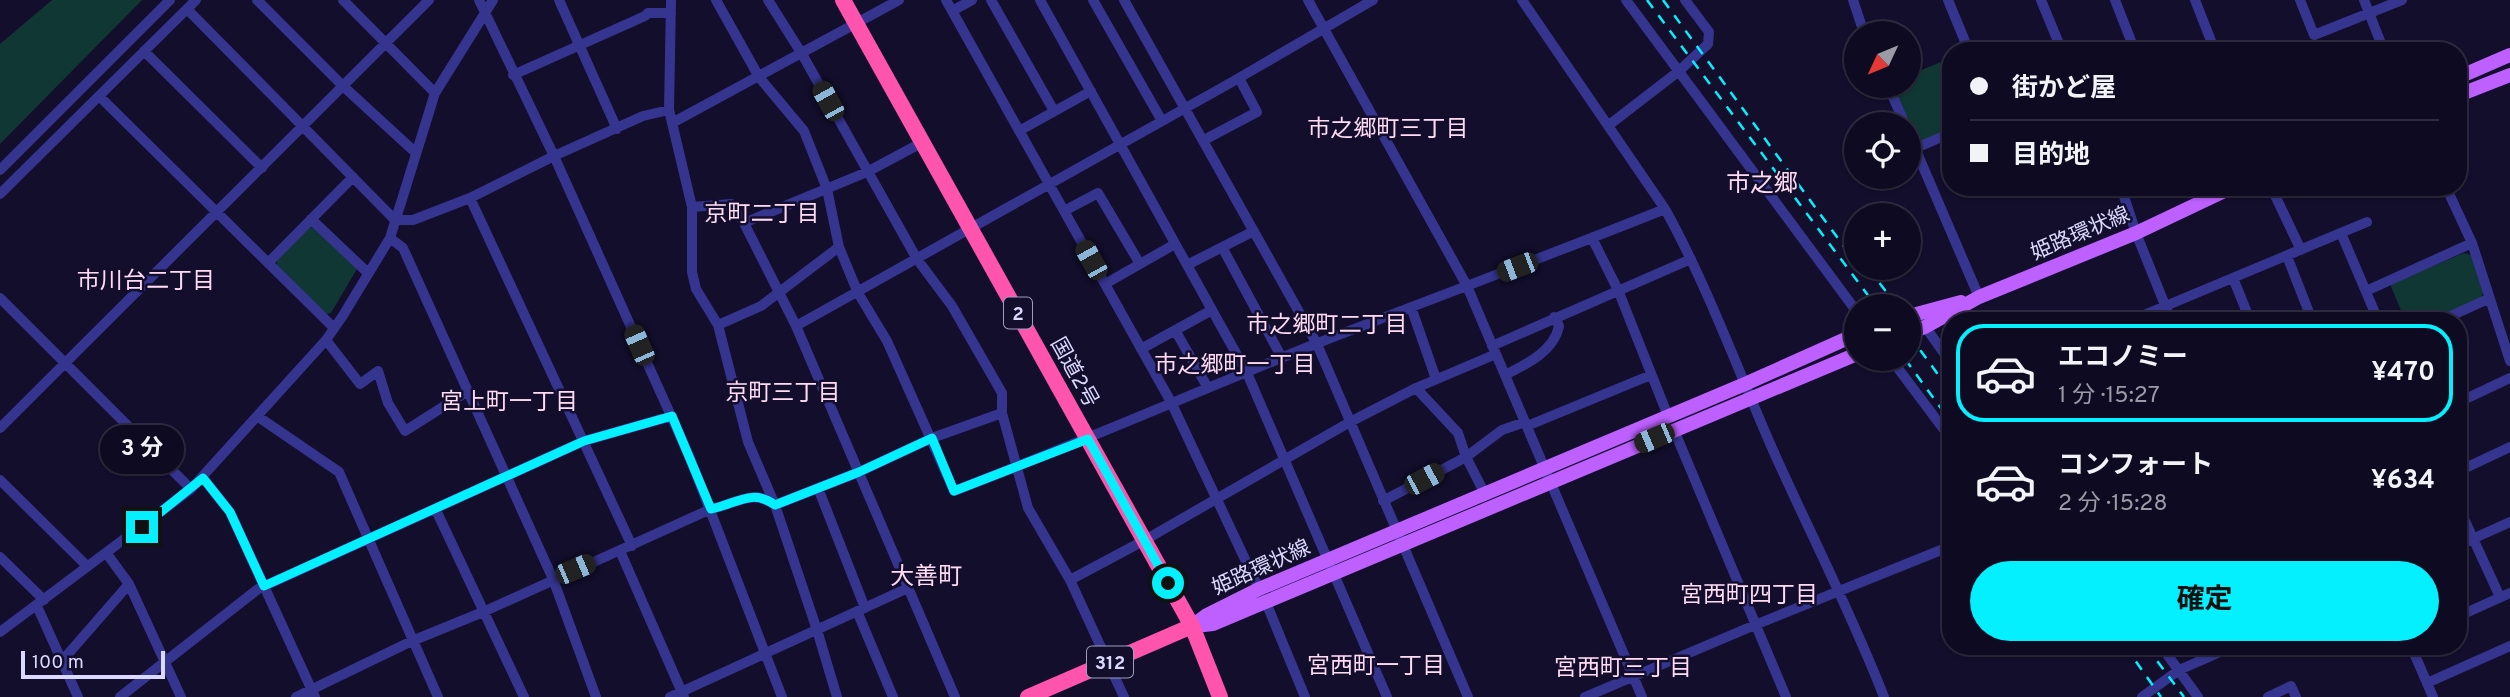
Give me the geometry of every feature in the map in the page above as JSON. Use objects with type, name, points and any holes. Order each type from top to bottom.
[{"type":"highway","name":"国道2号","points":[[843,0],[1192,626],[1220,697]]},
{"type":"highway","name":"312","points":[[1028,697],[1051,693],[1108,663],[1192,626]]},
{"type":"main road","points":[[2467,74],[2510,55]]},
{"type":"main road","points":[[2467,92],[2510,75]]},
{"type":"main road","name":"姫路環状線","points":[[1952,312],[1979,297],[2136,233],[2214,196]]},
{"type":"main road","name":"姫路環状線","points":[[1921,313],[1979,297]]},
{"type":"main road","name":"姫路環状線","points":[[1921,328],[1942,318]]},
{"type":"main road","name":"姫路環状線","points":[[1192,626],[1213,624],[1262,594],[1548,475],[1668,416],[1844,340]]},
{"type":"main road","name":"姫路環状線","points":[[1399,537],[1485,494],[1548,475],[1674,430],[1844,360]]},
{"type":"street","points":[[0,170],[170,0]]},
{"type":"street","points":[[0,194],[196,0]]},
{"type":"street","points":[[257,0],[343,86],[416,153]]},
{"type":"street","points":[[0,428],[429,0]]},
{"type":"street","points":[[479,0],[554,156],[672,416],[711,509],[782,697]]},
{"type":"street","points":[[1,630],[86,566],[107,554],[191,489],[326,340],[390,238],[435,93],[493,0]]},
{"type":"street","points":[[559,0],[617,129]]},
{"type":"street","points":[[642,0],[648,13]]},
{"type":"street","points":[[671,0],[669,110],[692,207],[692,272],[696,289],[718,325],[748,442],[775,505],[837,697]]},
{"type":"street","points":[[716,0],[759,77],[804,131],[827,189],[839,247],[858,293],[887,341],[954,491],[1317,344],[1665,209]]},
{"type":"street","points":[[768,0],[802,54],[917,259],[952,306],[1002,393],[1002,413],[1028,508],[1070,580],[1124,697]]},
{"type":"street","points":[[673,123],[899,0]]},
{"type":"street","points":[[946,0],[1171,402],[1262,594],[1305,697]]},
{"type":"street","points":[[952,11],[972,0]]},
{"type":"street","points":[[991,0],[1054,111]]},
{"type":"street","points":[[1040,0],[1247,373],[1387,697]]},
{"type":"street","points":[[1093,0],[1162,121]]},
{"type":"street","points":[[1124,0],[1317,344],[1468,697]]},
{"type":"street","points":[[1308,0],[1467,286],[1642,697]]},
{"type":"street","points":[[796,326],[1121,145],[1373,0]]},
{"type":"street","points":[[1522,0],[1665,209],[1691,259],[1797,505],[1839,591],[1884,697]]},
{"type":"street","points":[[1626,0],[1844,294]]},
{"type":"street","points":[[1609,125],[1709,44],[1709,32],[1685,0]]},
{"type":"street","points":[[1854,0],[1860,21]]},
{"type":"street","points":[[1948,0],[1965,42]]},
{"type":"street","points":[[2041,0],[2058,42]]},
{"type":"street","points":[[2115,0],[2132,42]]},
{"type":"street","points":[[2195,0],[2211,42]]},
{"type":"street","points":[[2300,0],[2314,35],[2370,15],[2402,0]]},
{"type":"street","points":[[2364,0],[2381,42]]},
{"type":"street","points":[[347,1],[435,93]]},
{"type":"street","points":[[187,9],[395,220],[413,220],[471,198],[554,156],[643,116],[669,110]]},
{"type":"street","points":[[513,75],[648,13],[671,13]]},
{"type":"street","points":[[144,51],[262,168]]},
{"type":"street","points":[[1204,140],[1257,112],[1239,78]]},
{"type":"street","points":[[1019,131],[1091,91]]},
{"type":"street","points":[[99,96],[334,328]]},
{"type":"street","points":[[1921,146],[1942,137]]},
{"type":"street","points":[[744,223],[867,172],[923,142]]},
{"type":"street","points":[[1921,160],[1979,297]]},
{"type":"street","points":[[268,263],[353,177]]},
{"type":"street","points":[[1064,211],[1098,193],[1140,264]]},
{"type":"street","points":[[2124,196],[2168,312]]},
{"type":"street","points":[[2275,196],[2301,250]]},
{"type":"street","points":[[2450,196],[2472,243],[2510,361]]},
{"type":"street","points":[[471,198],[632,545]]},
{"type":"street","points":[[692,207],[731,204],[744,223],[796,326],[954,697]]},
{"type":"street","points":[[311,219],[368,273]]},
{"type":"street","points":[[2150,312],[2367,222]]},
{"type":"street","points":[[1187,265],[1254,230]]},
{"type":"street","points":[[2341,233],[2374,312]]},
{"type":"street","points":[[390,238],[403,248],[553,579],[596,697]]},
{"type":"street","points":[[1592,238],[1618,290],[1668,416]]},
{"type":"street","points":[[2365,291],[2472,243]]},
{"type":"street","points":[[1105,284],[1175,244]]},
{"type":"street","points":[[718,325],[761,306],[780,294],[839,247]]},
{"type":"street","points":[[1222,247],[1282,358]]},
{"type":"street","points":[[2287,256],[2309,312]]},
{"type":"street","points":[[1070,580],[1350,422],[1554,317],[1691,259]]},
{"type":"street","points":[[2233,278],[2247,312]]},
{"type":"street","points":[[0,298],[191,489]]},
{"type":"street","points":[[2460,312],[2488,299]]},
{"type":"street","points":[[1411,307],[1436,379]]},
{"type":"street","points":[[1141,349],[1212,310]]},
{"type":"street","points":[[1505,376],[1534,361],[1557,336],[1559,326],[1554,317]]},
{"type":"street","points":[[1921,323],[1942,351]]},
{"type":"street","points":[[1175,330],[1208,388]]},
{"type":"street","points":[[326,340],[360,384],[378,371],[388,402],[405,431],[468,391]]},
{"type":"street","points":[[1900,371],[1942,427]]},
{"type":"street","points":[[1383,501],[1466,457],[1502,430],[1526,424],[1651,375]]},
{"type":"street","points":[[2467,398],[2510,378]]},
{"type":"street","points":[[1416,388],[1458,433],[1466,457],[1485,494]]},
{"type":"street","points":[[775,505],[859,472],[932,438],[1002,413]]},
{"type":"street","points":[[257,416],[339,472],[438,697]]},
{"type":"street","points":[[120,697],[264,586],[584,441],[672,416]]},
{"type":"street","points":[[1674,430],[1786,697]]},
{"type":"street","points":[[2467,467],[2510,447]]},
{"type":"street","points":[[203,478],[230,512],[313,693]]},
{"type":"street","points":[[0,480],[86,566]]},
{"type":"street","points":[[818,488],[893,697]]},
{"type":"street","points":[[296,697],[313,693],[412,641],[483,612],[711,509],[749,497],[764,497],[775,505]]},
{"type":"street","points":[[436,510],[524,697]]},
{"type":"street","points":[[2467,542],[2510,522]]},
{"type":"street","points":[[2467,526],[2505,595],[2467,612]]},
{"type":"street","points":[[1585,697],[1942,550]]},
{"type":"street","points":[[620,551],[683,694]]},
{"type":"street","points":[[107,554],[129,584],[181,697]]},
{"type":"street","points":[[0,557],[40,603],[78,697]]},
{"type":"street","points":[[62,662],[129,584]]},
{"type":"street","points":[[670,697],[683,694],[908,588]]},
{"type":"street","points":[[2427,683],[2510,646]]},
{"type":"street","points":[[2168,655],[2198,697]]},
{"type":"street","points":[[2141,697],[2179,670],[2213,655]]},
{"type":"street","points":[[2415,655],[2433,697]]},
{"type":"street","points":[[2268,697],[2291,686],[2296,697]]},
{"type":"green space","points":[[52,0],[142,0],[0,144],[0,44]]},
{"type":"green space","points":[[1942,62],[1942,133],[1921,140],[1921,112],[1904,112],[1898,98],[1922,98],[1922,70]]},
{"type":"green space","points":[[314,227],[357,269],[331,313],[326,314],[277,265],[277,258],[309,228]]},
{"type":"green space","points":[[2464,253],[2471,255],[2483,293],[2481,299],[2451,312],[2402,312],[2390,284]]},
{"type":"railway","points":[[1647,0],[1867,294]]},
{"type":"railway","points":[[1663,0],[1844,247]]},
{"type":"railway","points":[[1877,280],[1888,294]]},
{"type":"railway","points":[[1921,351],[1942,380]]},
{"type":"railway","points":[[1914,371],[1942,410]]},
{"type":"railway","points":[[2131,655],[2161,697]]},
{"type":"railway","points":[[2153,655],[2184,697]]},
{"type":"district","name":"市之郷町三丁目","points":[[1388,128]]},
{"type":"district","name":"市之郷","points":[[1762,183]]},
{"type":"district","name":"京町二丁目","points":[[762,213]]},
{"type":"district","name":"市川台二丁目","points":[[146,280]]},
{"type":"district","name":"市之郷町二丁目","points":[[1327,324]]},
{"type":"district","name":"市之郷町一丁目","points":[[1235,364]]},
{"type":"district","name":"京町三丁目","points":[[783,392]]},
{"type":"district","name":"宮上町一丁目","points":[[509,401]]},
{"type":"district","name":"大善町","points":[[926,576]]},
{"type":"district","name":"宮西町四丁目","points":[[1749,594]]},
{"type":"district","name":"宮西町一丁目","points":[[1376,665]]},
{"type":"district","name":"宮西町三丁目","points":[[1623,667]]},
{"type":"route","points":[[142,527],[178,501],[203,478],[230,512],[264,586],[584,441],[672,416],[711,509],[749,497],[764,497],[775,505],[859,472],[932,438],[954,491],[1088,439],[1168,583]]}]
